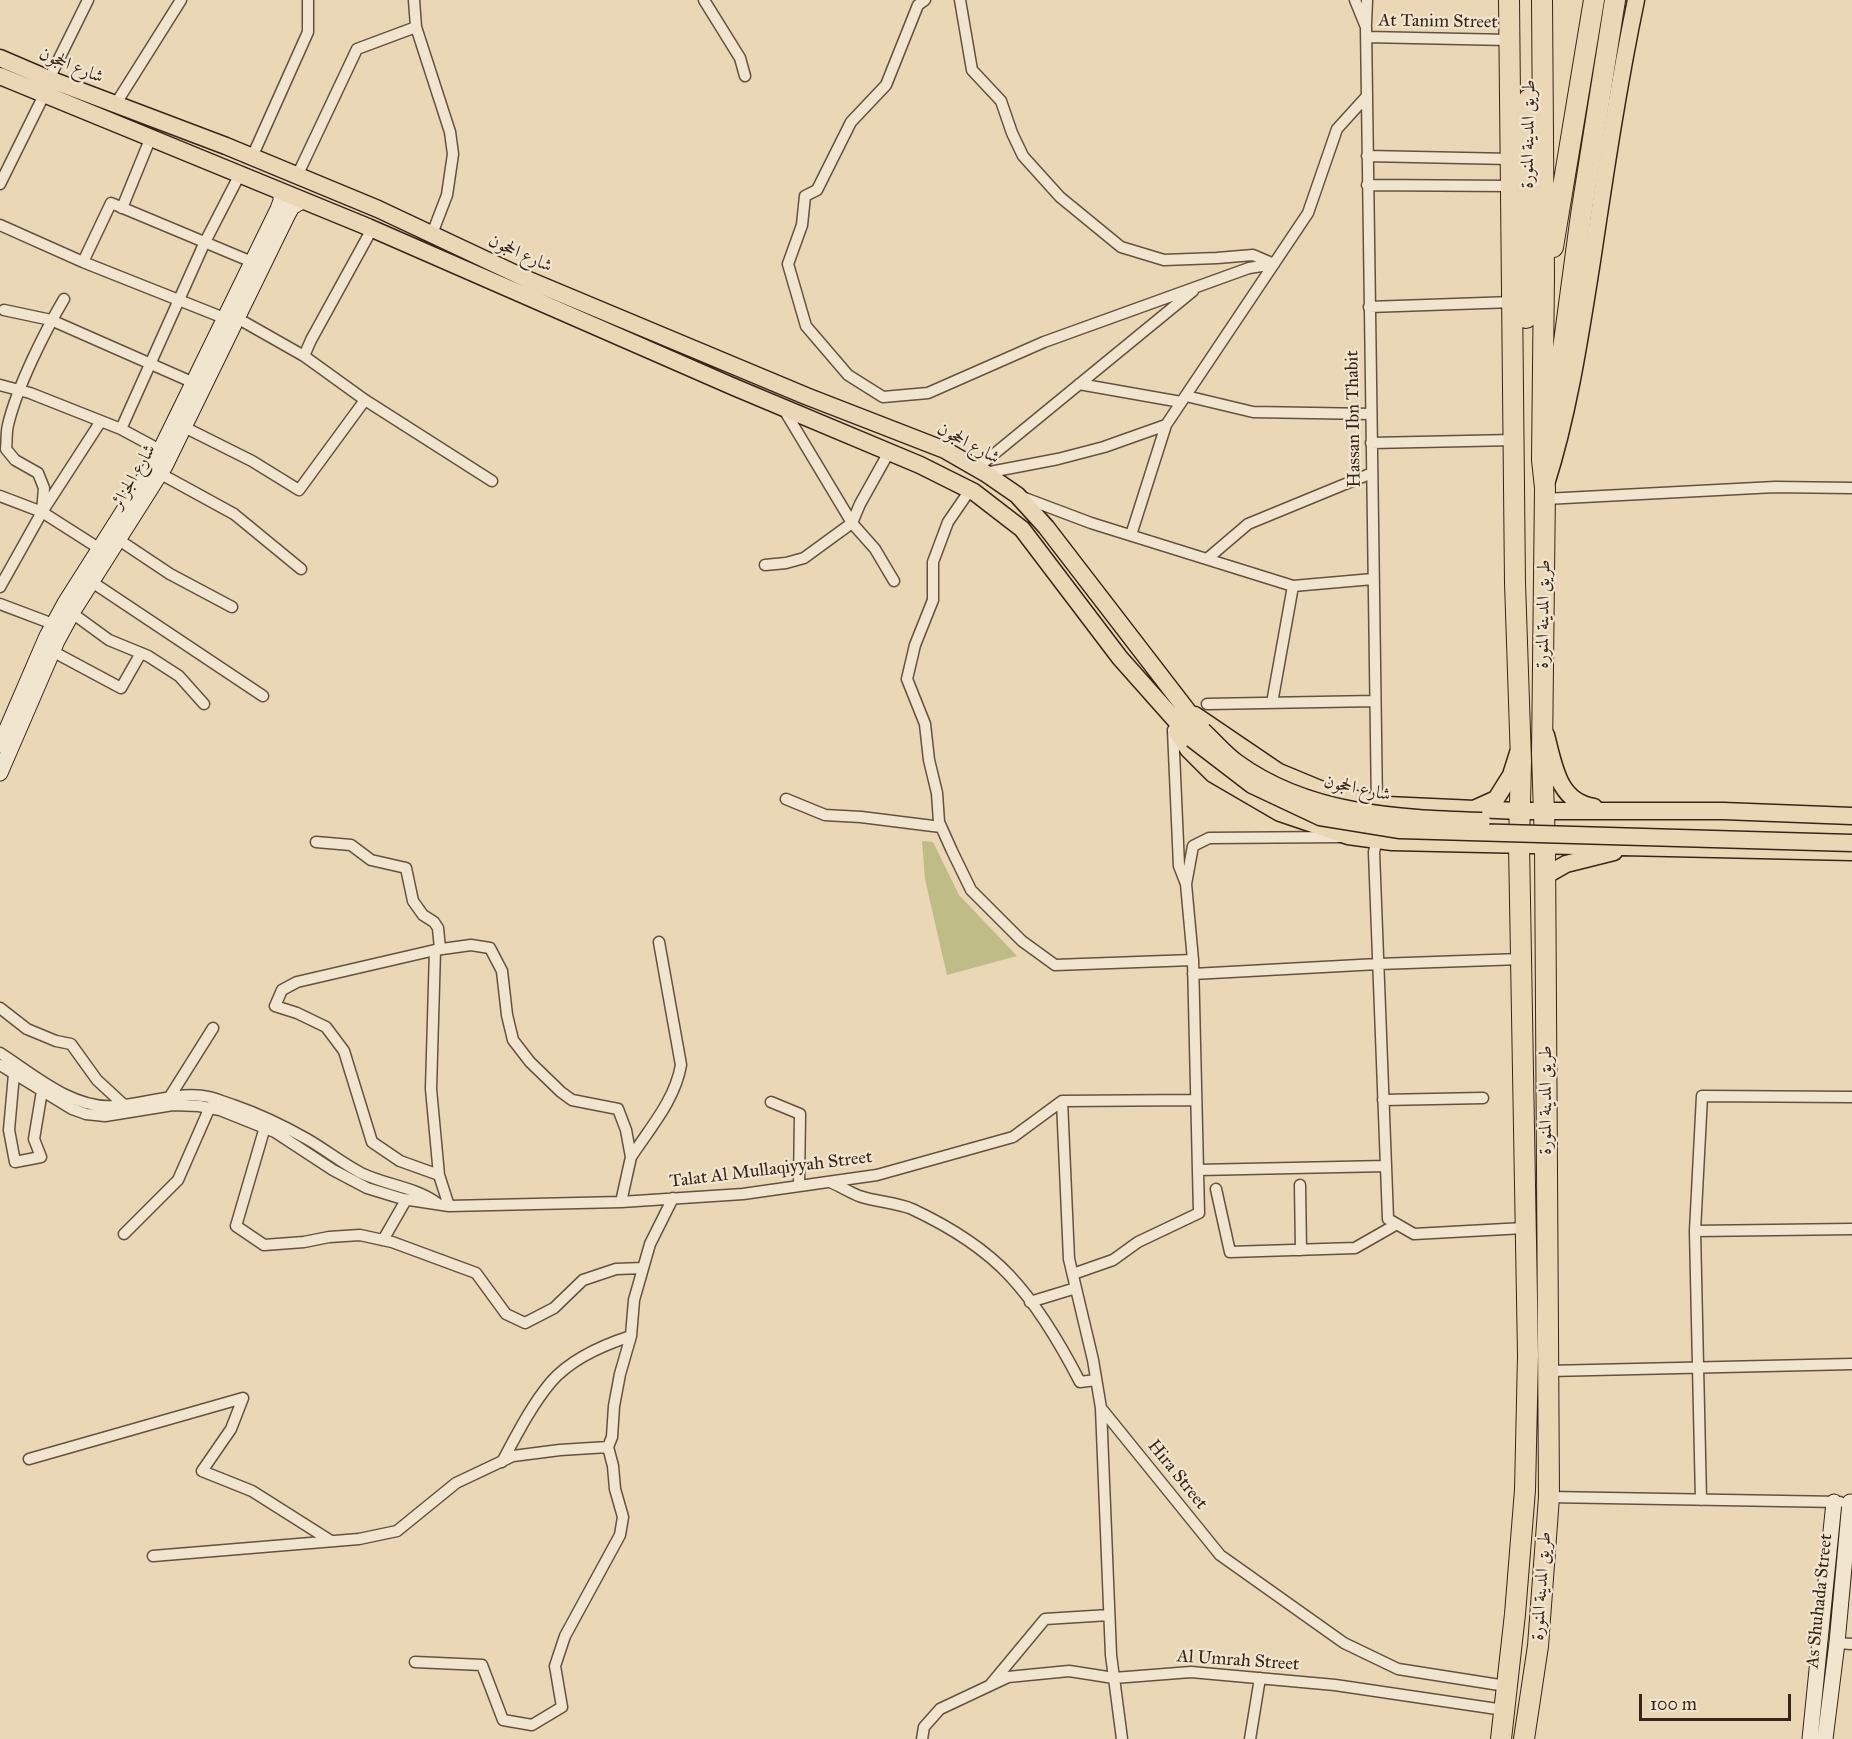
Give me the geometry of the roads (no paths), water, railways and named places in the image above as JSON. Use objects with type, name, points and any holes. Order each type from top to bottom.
[{"type":"highway","name":"طريق المدينة المنورة","points":[[1501,1739],[1525,1501],[1528,1356],[1518,844],[1520,747],[1514,483],[1509,0]]},
{"type":"highway","name":"طريق المدينة المنورة","points":[[1514,483],[1524,452],[1528,142],[1533,0]]},
{"type":"highway","points":[[1542,0],[1544,274],[1542,460]]},
{"type":"highway","points":[[1542,460],[1534,441],[1547,289],[1594,0]]},
{"type":"highway","points":[[1542,460],[1551,441],[1581,215],[1615,0]]},
{"type":"highway","name":"طريق المدينة المنورة","points":[[1524,1739],[1538,1646],[1549,1497],[1543,723],[1545,493],[1542,460]]},
{"type":"main road","points":[[1545,493],[1560,442],[1581,331],[1609,146],[1636,0]]},
{"type":"main road","name":"شارع الحجون","points":[[0,58],[46,87],[151,137],[372,229],[783,408],[920,465],[970,490],[1022,529],[1120,658],[1152,693],[1252,785],[1320,818],[1389,829],[1852,843]]},
{"type":"main road","name":"شارع الحجون","points":[[0,76],[115,105],[252,157],[378,209],[531,281],[806,396],[945,450],[981,470],[1017,495],[1046,527],[1185,708],[1197,735],[1272,784],[1329,807],[1408,819],[1852,832]]},
{"type":"main road","points":[[1152,693],[1188,749],[1213,774],[1280,813],[1348,836],[1392,842],[1852,852]]},
{"type":"main road","points":[[1185,708],[1279,772],[1332,794],[1377,803],[1519,811],[1722,811],[1852,816]]},
{"type":"main road","points":[[1543,723],[1563,789],[1581,805],[1621,812]]},
{"type":"main road","points":[[1472,809],[1496,799],[1511,775],[1520,747]]},
{"type":"main road","points":[[1545,876],[1566,864],[1635,847]]},
{"type":"street","points":[[0,184],[88,0]]},
{"type":"street","points":[[115,105],[181,0]]},
{"type":"street","points":[[252,157],[308,32],[308,0]]},
{"type":"street","points":[[414,0],[416,27],[450,132],[453,154],[447,195],[432,234]]},
{"type":"street","points":[[704,0],[740,58],[745,76]]},
{"type":"street","points":[[925,0],[918,5],[886,85],[851,122],[818,190],[805,196],[802,225],[788,264],[806,326],[848,375],[883,396],[928,393],[1044,342],[1249,268],[1274,264]]},
{"type":"street","points":[[960,0],[972,70],[1001,101],[1023,156],[1069,204],[1120,247],[1164,260],[1253,255],[1274,264]]},
{"type":"street","name":"Hassan Ibn Thabit","points":[[1354,0],[1366,32],[1378,840],[1374,852],[1388,1219],[1397,1224]]},
{"type":"street","points":[[1366,32],[1367,0]]},
{"type":"street","points":[[297,176],[357,49],[416,27]]},
{"type":"street","name":"At Tanim Street","points":[[1366,32],[1509,40]]},
{"type":"street","points":[[1131,535],[1166,425],[1308,213],[1337,129],[1366,97]]},
{"type":"street","points":[[122,208],[151,137]]},
{"type":"street","points":[[1367,156],[1511,159]]},
{"type":"street","points":[[121,429],[204,244],[240,174]]},
{"type":"street","points":[[1367,185],[1511,186]]},
{"type":"street","name":"شارع الجزائر","points":[[0,773],[52,651],[72,613],[160,474],[184,427],[232,320],[252,262],[280,205],[281,192]]},
{"type":"street","name":"شارع الجزائر","points":[[0,745],[53,624],[146,478],[194,383],[232,320],[288,214],[292,207],[302,201]]},
{"type":"street","points":[[83,262],[111,203],[204,244],[252,262]]},
{"type":"street","points":[[0,225],[83,262],[232,320],[304,356],[365,400],[492,481]]},
{"type":"street","points":[[304,356],[372,229]]},
{"type":"street","points":[[981,470],[1079,384],[1199,286]]},
{"type":"street","points":[[42,512],[44,488],[38,473],[15,460],[6,449],[8,426],[20,391],[51,320],[64,299]]},
{"type":"street","points":[[1369,307],[1513,302]]},
{"type":"street","points":[[4,310],[51,320],[194,383]]},
{"type":"street","points":[[1079,384],[1253,412],[1371,414]]},
{"type":"street","points":[[0,385],[30,393],[121,429],[160,450]]},
{"type":"street","points":[[184,427],[252,461],[299,490],[365,400]]},
{"type":"street","points":[[783,408],[852,523],[875,549],[894,581]]},
{"type":"street","points":[[0,587],[42,512],[101,421]]},
{"type":"street","points":[[981,470],[1058,459],[1104,447],[1166,425]]},
{"type":"street","points":[[1371,443],[1514,440]]},
{"type":"street","points":[[765,565],[786,564],[804,558],[852,523],[889,452]]},
{"type":"street","points":[[1208,559],[1248,524],[1372,473]]},
{"type":"street","points":[[160,474],[234,514],[301,569]]},
{"type":"street","points":[[1545,493],[1775,487],[1852,488]]},
{"type":"street","points":[[970,490],[948,522],[933,562],[933,600],[915,645],[907,679],[925,724],[938,793],[939,822],[971,890],[1022,942],[1055,965],[1193,960]]},
{"type":"street","points":[[1017,495],[1092,523],[1293,586],[1373,579]]},
{"type":"street","points":[[0,496],[42,512],[100,549]]},
{"type":"street","points":[[119,540],[170,574],[232,607]]},
{"type":"street","points":[[92,582],[263,696]]},
{"type":"street","points":[[1272,703],[1293,586]]},
{"type":"street","points":[[0,604],[53,624]]},
{"type":"street","points":[[72,613],[109,640],[141,653],[179,676],[204,704]]},
{"type":"street","points":[[52,651],[121,688],[141,653]]},
{"type":"street","points":[[1207,704],[1375,701]]},
{"type":"street","points":[[1173,727],[1179,866],[1186,884]]},
{"type":"street","points":[[786,799],[825,815],[941,826]]},
{"type":"street","points":[[1073,1274],[1113,1260],[1138,1242],[1199,1213],[1193,960],[1186,884],[1193,846],[1209,838],[1348,836]]},
{"type":"street","points":[[316,842],[351,845],[371,860],[406,868],[413,901],[423,915],[434,922],[438,928],[431,1089],[444,1206]]},
{"type":"street","points":[[631,1156],[668,1104],[681,1065],[659,942]]},
{"type":"street","points":[[439,1176],[400,1161],[372,1142],[344,1051],[326,1027],[297,1013],[275,1006],[282,990],[297,982],[437,950],[471,945],[490,948],[502,971],[507,1015],[513,1040],[530,1062],[572,1100],[618,1109],[626,1130],[631,1156],[621,1202]]},
{"type":"street","points":[[1193,974],[1521,959]]},
{"type":"street","points":[[0,1008],[27,1029],[56,1041],[71,1044],[97,1080],[124,1105]]},
{"type":"street","points":[[169,1098],[213,1028]]},
{"type":"street","points":[[0,1053],[76,1100],[102,1106],[204,1096],[247,1110],[288,1129],[361,1172],[384,1182],[416,1191],[444,1206]]},
{"type":"street","name":"Talat Al Mullaqiyyah Street","points":[[0,1065],[72,1109],[95,1116],[173,1105],[210,1107],[239,1116],[289,1140],[350,1180],[406,1200],[444,1206],[621,1202],[743,1194],[878,1175],[1013,1137],[1062,1101]]},
{"type":"street","points":[[14,1074],[9,1130],[15,1162],[41,1157],[34,1139],[42,1090]]},
{"type":"street","points":[[1701,1500],[1695,1231],[1702,1096],[1852,1097]]},
{"type":"street","points":[[1383,1100],[1484,1098]]},
{"type":"street","points":[[1062,1101],[1196,1100]]},
{"type":"street","name":"Hira Street","points":[[1062,1101],[1069,1259],[1101,1408],[1220,1555],[1344,1644],[1398,1669],[1506,1686]]},
{"type":"street","points":[[771,1102],[800,1114],[799,1186]]},
{"type":"street","points":[[124,1234],[177,1180],[210,1107]]},
{"type":"street","points":[[265,1127],[236,1226],[264,1245],[360,1234],[382,1240],[476,1273],[506,1314],[525,1323],[554,1308],[583,1280],[616,1269],[643,1269]]},
{"type":"street","points":[[1198,1170],[1386,1166]]},
{"type":"street","points":[[830,1182],[858,1196],[910,1209],[948,1229],[985,1254],[1010,1276],[1030,1302],[1067,1357],[1080,1382],[1096,1380]]},
{"type":"street","points":[[1300,1185],[1301,1250]]},
{"type":"street","points":[[1216,1189],[1230,1252],[1355,1248],[1397,1224],[1414,1234],[1524,1228]]},
{"type":"street","points":[[415,1662],[482,1665],[503,1720],[532,1725],[562,1707],[555,1666],[565,1635],[620,1535],[623,1517],[615,1489],[613,1466],[608,1447],[612,1437],[614,1406],[631,1336],[634,1300],[650,1244],[673,1198]]},
{"type":"street","points":[[382,1240],[406,1200]]},
{"type":"street","points":[[1695,1231],[1852,1229]]},
{"type":"street","points":[[1030,1302],[1076,1288]]},
{"type":"street","points":[[502,1462],[527,1415],[552,1380],[571,1364],[605,1345],[631,1336]]},
{"type":"street","points":[[1549,1371],[1852,1364]]},
{"type":"street","points":[[29,1459],[243,1398],[231,1429],[202,1471],[252,1491],[331,1541]]},
{"type":"street","points":[[1101,1408],[1109,1615],[1122,1739]]},
{"type":"street","points":[[153,1556],[359,1539],[397,1531],[456,1483],[513,1456],[608,1447]]},
{"type":"street","points":[[1549,1497],[1851,1502]]},
{"type":"street","points":[[1810,1739],[1834,1502]]},
{"type":"street","name":"As Shuhada Street","points":[[1825,1739],[1844,1643],[1851,1502]]},
{"type":"street","points":[[989,1686],[1045,1618],[1109,1615]]},
{"type":"street","name":"Al Umrah Street","points":[[922,1739],[924,1727],[940,1709],[1008,1677],[1069,1671],[1114,1678],[1191,1672],[1260,1678],[1377,1690],[1504,1710]]},
{"type":"street","points":[[1250,1739],[1260,1678]]}]
